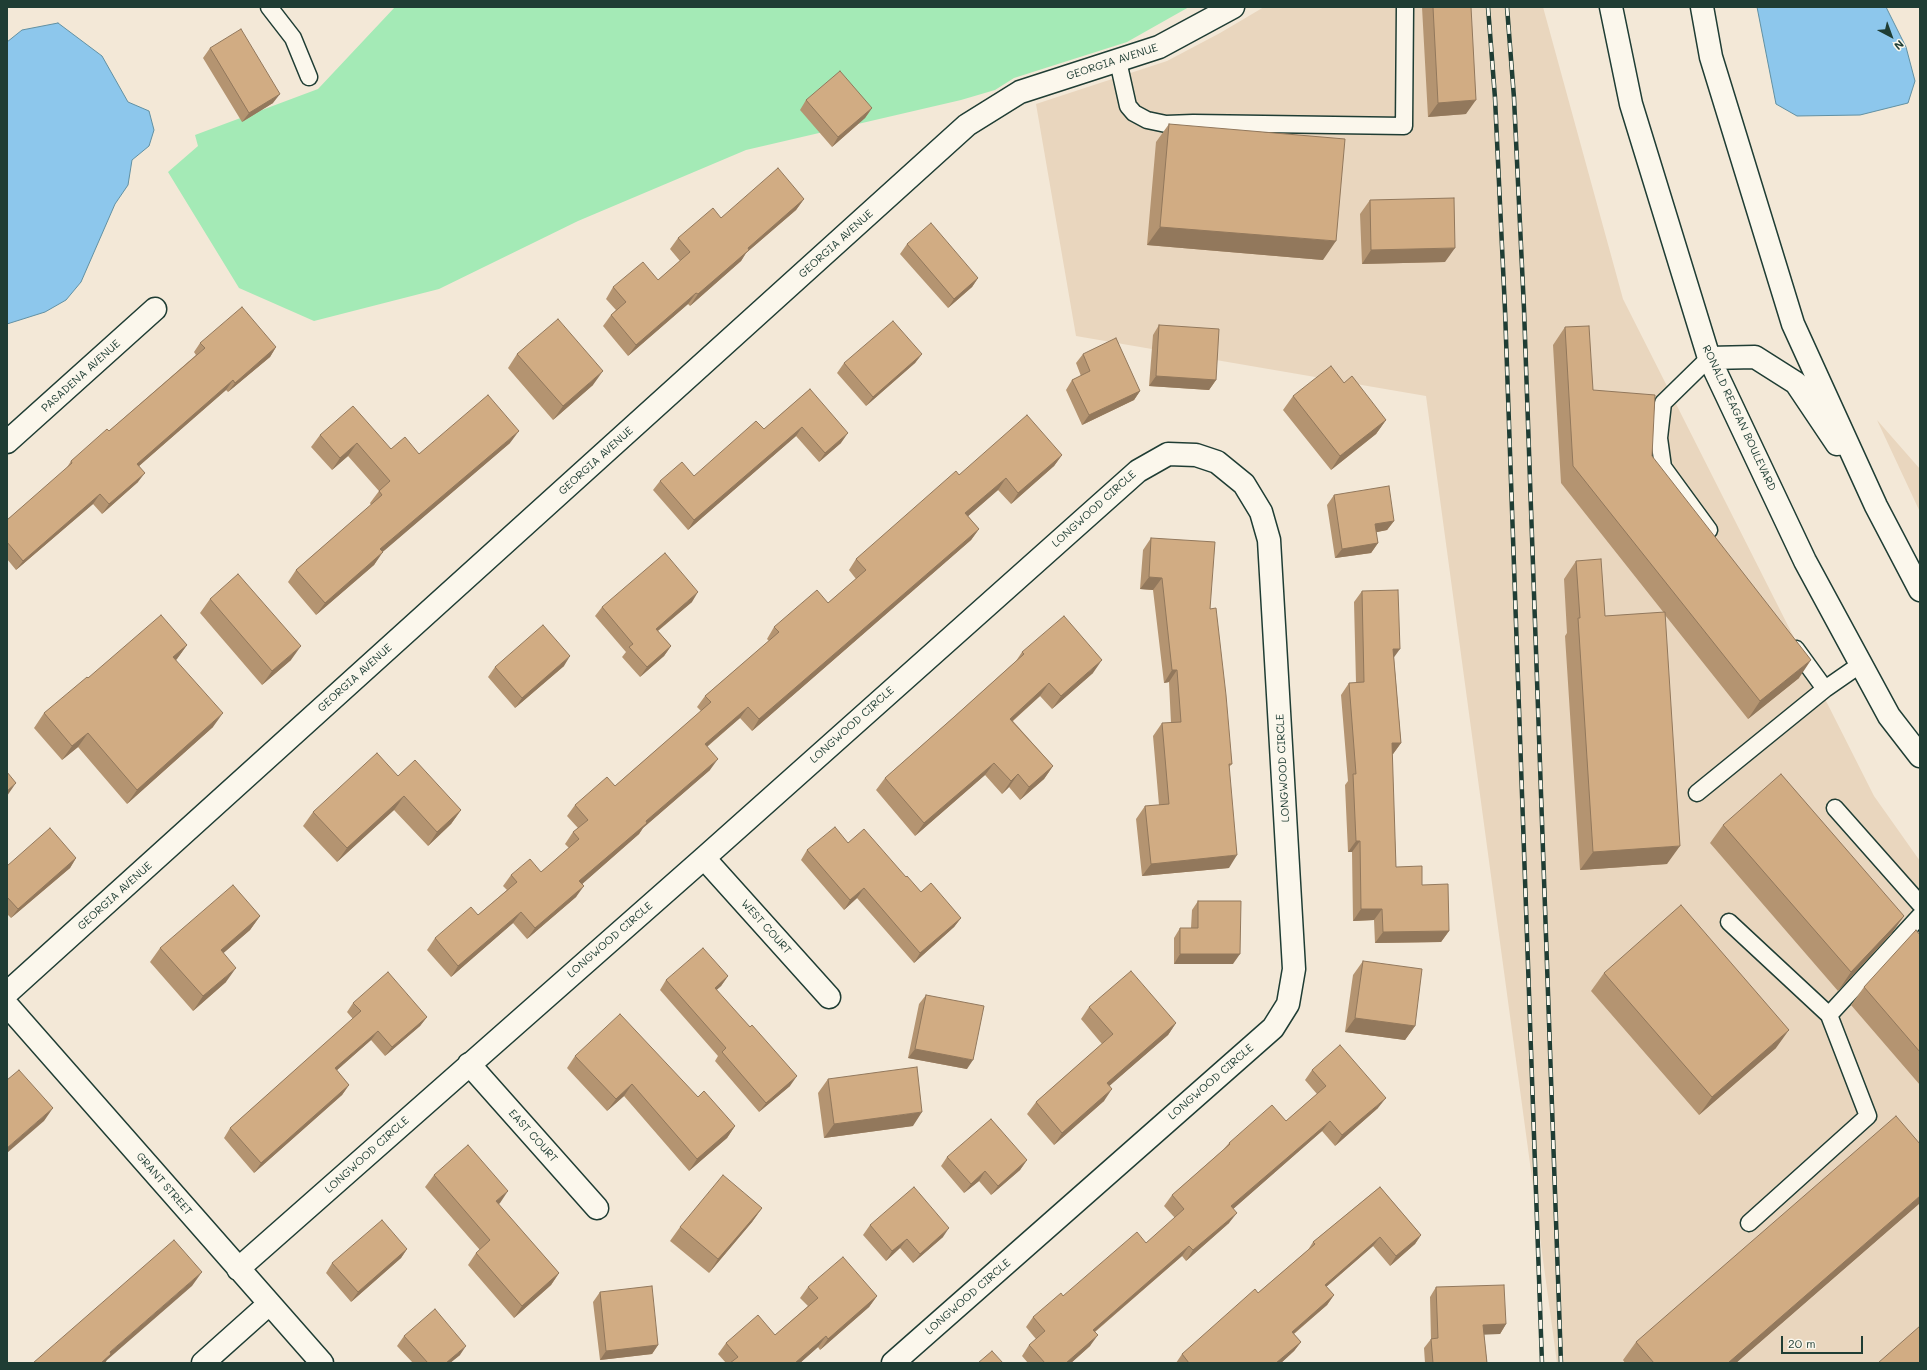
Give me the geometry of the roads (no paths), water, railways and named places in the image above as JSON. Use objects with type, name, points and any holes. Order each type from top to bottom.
[{"type":"street","name":"GEORGIA AVENUE","points":[[7,994],[967,125],[1020,92],[1159,47],[1233,7]]},
{"type":"street","name":"RONALD REAGAN BOULEVARD","points":[[1611,7],[1631,104],[1709,358],[1805,560],[1890,716],[1920,756]]},
{"type":"street","points":[[1702,7],[1711,57],[1793,324],[1876,506],[1920,590]]},
{"type":"street","name":"PASADENA AVENUE","points":[[7,442],[155,309]]},
{"type":"street","points":[[1709,358],[1755,357],[1796,383],[1829,430],[1876,506]]},
{"type":"street","name":"LONGWOOD CIRCLE","points":[[238,1269],[704,858],[1138,471],[1168,454],[1196,455],[1217,462],[1244,484],[1261,512],[1269,540],[1294,969],[1288,1004],[1273,1028],[893,1363]]},
{"type":"street","name":"WEST COURT","points":[[704,858],[829,997]]},
{"type":"street","name":"GRANT STREET","points":[[7,1005],[322,1363]]},
{"type":"street","name":"EAST COURT","points":[[469,1064],[597,1208]]},
{"type":"street","points":[[203,1363],[269,1304]]},
{"type":"lane","points":[[269,7],[293,38],[309,77]]},
{"type":"lane","points":[[1118,61],[1128,106],[1134,113],[1147,120],[1166,124],[1193,123],[1404,126],[1405,7]]},
{"type":"lane","points":[[1709,358],[1663,403],[1659,438],[1663,467],[1719,543]]},
{"type":"lane","points":[[1788,638],[1825,689]]},
{"type":"lane","points":[[1697,793],[1825,689],[1862,664]]},
{"type":"lane","points":[[1835,808],[1920,904]]},
{"type":"lane","points":[[1830,1015],[1920,916]]},
{"type":"lane","points":[[1728,922],[1830,1015],[1868,1116],[1748,1223]]},
{"type":"water","points":[[1757,7],[1886,7],[1906,47],[1915,81],[1908,103],[1860,115],[1797,116],[1776,104]]},
{"type":"water","points":[[58,23],[102,56],[128,102],[149,111],[154,130],[149,146],[132,160],[128,185],[115,204],[81,282],[66,300],[45,312],[7,324],[7,42],[22,30]]},
{"type":"railway","points":[[1488,7],[1495,98],[1505,310],[1542,1363]]},
{"type":"railway","points":[[1507,7],[1514,98],[1524,309],[1561,1363]]}]
